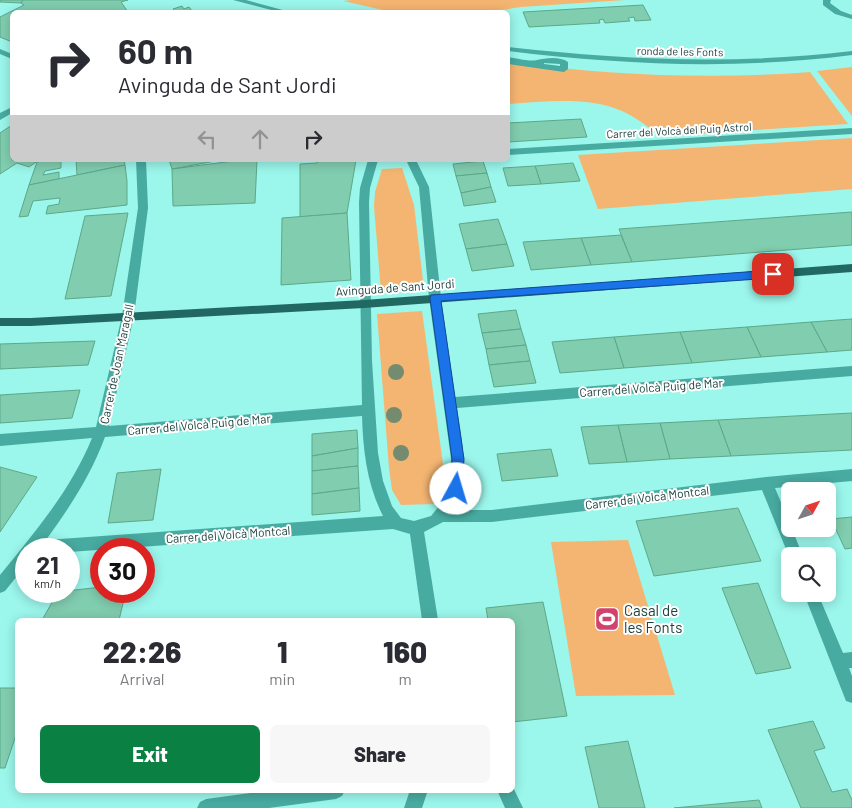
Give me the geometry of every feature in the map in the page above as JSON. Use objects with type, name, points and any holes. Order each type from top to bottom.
[{"type":"main road","name":"Avinguda de Sant Jordi","points":[[0,322],[31,322],[364,304],[852,268]]},
{"type":"street","points":[[237,0],[269,10]]},
{"type":"street","points":[[827,0],[826,3],[830,8],[852,17]]},
{"type":"street","name":"ronda de les Fonts","points":[[510,50],[600,60],[682,63],[771,62],[852,53]]},
{"type":"street","points":[[510,60],[540,63],[542,60],[564,62],[564,69],[510,60]]},
{"type":"street","name":"Carrer del Volcà del Puig Astrol","points":[[510,152],[852,131]]},
{"type":"street","name":"Carrer de Joan Maragall","points":[[38,538],[66,501],[89,462],[101,432],[128,316],[144,208],[141,162]]},
{"type":"street","points":[[372,162],[365,188],[364,202],[364,304],[368,410],[374,473],[382,499],[394,522]]},
{"type":"street","points":[[412,162],[424,186],[435,298],[458,459],[456,489],[442,516],[434,523],[416,528],[430,618]]},
{"type":"street","name":"Carrer del Volcà Puig de Mar","points":[[449,403],[852,371]]},
{"type":"street","name":"Carrer del Volcà Puig de Mar","points":[[0,440],[368,410]]},
{"type":"street","name":"Carrer del Volcà Montcal","points":[[442,516],[492,516],[766,483],[852,475]]},
{"type":"street","points":[[766,483],[792,547]]},
{"type":"street","name":"Carrer del Volcà Montcal","points":[[80,544],[394,522],[407,528],[416,528]]},
{"type":"street","points":[[0,586],[15,568]]},
{"type":"street","points":[[815,602],[845,661],[852,696]]},
{"type":"street","points":[[206,808],[314,793]]},
{"type":"street","points":[[412,808],[418,793]]},
{"type":"street","points":[[507,793],[514,808]]},
{"type":"shaded area","points":[[625,0],[501,10],[383,10],[343,1]]},
{"type":"shaded area","points":[[510,62],[583,70],[659,75],[734,76],[810,72],[848,124],[661,136],[627,113],[608,106],[594,103],[551,101],[510,104]]},
{"type":"shaded area","points":[[852,67],[852,116],[817,71]]},
{"type":"shaded area","points":[[852,138],[852,189],[598,209],[578,155]]},
{"type":"shaded area","points":[[402,168],[414,205],[424,289],[381,292],[374,206],[375,192],[382,169]]},
{"type":"shaded area","points":[[422,311],[443,464],[442,490],[434,504],[401,505],[392,490],[389,468],[377,314]]},
{"type":"shaded area","name":"Casal de les Fonts","points":[[628,540],[675,695],[576,696],[551,542]]},
{"type":"building","points":[[0,0],[23,0],[21,3],[0,2]]},
{"type":"building","points":[[23,0],[128,0],[121,2],[127,10],[14,10],[24,5],[21,3]]},
{"type":"building","points":[[643,5],[651,20],[635,21],[634,17],[628,18],[630,21],[605,23],[603,19],[599,20],[600,23],[529,27],[523,12]]},
{"type":"building","points":[[182,6],[184,9],[189,7],[191,10],[174,10]]},
{"type":"building","points":[[10,12],[10,41],[0,37],[0,17]]},
{"type":"building","points":[[581,119],[587,137],[510,142],[510,123]]},
{"type":"building","points":[[10,126],[10,162],[36,162],[29,167],[17,163],[0,174],[0,133]]},
{"type":"building","points":[[37,162],[61,162],[61,168],[45,171],[43,175],[59,172],[59,179],[29,185]]},
{"type":"building","points":[[76,162],[124,162],[125,165],[77,175]]},
{"type":"building","points":[[170,162],[210,162],[172,169]]},
{"type":"building","points":[[226,162],[257,162],[255,203],[173,206],[172,169]]},
{"type":"building","points":[[356,162],[347,213],[300,217],[300,164]]},
{"type":"building","points":[[483,162],[487,173],[456,176],[453,164]]},
{"type":"building","points":[[573,163],[580,181],[541,184],[535,166]]},
{"type":"building","points":[[125,165],[127,205],[46,214],[48,206],[59,204],[60,198],[33,201],[28,216],[19,217],[29,185]]},
{"type":"building","points":[[535,166],[541,184],[508,186],[503,168]]},
{"type":"building","points":[[487,173],[491,187],[461,193],[456,176]]},
{"type":"building","points":[[491,187],[496,202],[464,206],[461,193]]},
{"type":"building","points":[[852,212],[852,245],[632,262],[619,229]]},
{"type":"building","points":[[128,213],[111,296],[65,299],[85,216]]},
{"type":"building","points":[[347,213],[351,280],[281,285],[282,218]]},
{"type":"building","points":[[498,219],[507,244],[466,249],[459,224]]},
{"type":"building","points":[[621,235],[632,262],[591,265],[581,238]]},
{"type":"building","points":[[581,238],[591,265],[531,270],[523,242]]},
{"type":"building","points":[[507,244],[514,266],[472,271],[466,249]]},
{"type":"building","points":[[516,310],[521,329],[482,333],[478,314]]},
{"type":"building","points":[[852,319],[852,350],[827,352],[811,322]]},
{"type":"building","points":[[811,322],[827,352],[761,357],[747,327]]},
{"type":"building","points":[[747,327],[761,357],[692,363],[680,332]]},
{"type":"building","points":[[521,329],[526,345],[486,349],[482,333]]},
{"type":"building","points":[[680,332],[692,363],[624,368],[614,337]]},
{"type":"building","points":[[614,337],[624,368],[560,373],[552,342]]},
{"type":"building","points":[[95,341],[88,365],[0,369],[0,344]]},
{"type":"building","points":[[526,345],[530,361],[489,365],[486,349]]},
{"type":"building","points":[[530,361],[536,383],[494,387],[489,365]]},
{"type":"building","points":[[80,390],[72,418],[0,423],[0,395]]},
{"type":"building","points":[[852,413],[852,450],[731,456],[718,420]]},
{"type":"building","points":[[718,420],[731,456],[670,459],[660,423]]},
{"type":"building","points":[[660,423],[670,459],[627,462],[618,425]]},
{"type":"building","points":[[618,425],[627,462],[589,464],[581,427]]},
{"type":"building","points":[[357,430],[358,448],[312,456],[312,434]]},
{"type":"building","points":[[358,448],[358,466],[312,471],[312,456]]},
{"type":"building","points":[[551,449],[558,476],[502,481],[497,454]]},
{"type":"building","points":[[358,466],[359,488],[312,494],[312,471]]},
{"type":"building","points":[[0,467],[37,477],[0,532]]},
{"type":"building","points":[[161,469],[153,520],[108,523],[117,473]]},
{"type":"building","points":[[359,488],[360,511],[312,515],[312,494]]},
{"type":"building","points":[[738,508],[761,561],[654,576],[636,521]]},
{"type":"building","points":[[852,517],[852,548],[845,549],[836,530],[836,519]]},
{"type":"building","points":[[758,583],[791,668],[756,674],[722,588]]},
{"type":"building","points":[[90,588],[90,603],[123,603],[119,618],[43,618],[52,603],[80,603],[80,589]]},
{"type":"building","points":[[543,602],[567,716],[515,722],[515,618],[488,618],[486,608]]},
{"type":"building","points":[[0,688],[15,688],[15,738],[5,768],[0,768]]},
{"type":"building","points":[[813,721],[825,748],[814,751],[832,792],[847,789],[852,800],[852,808],[801,808],[768,730]]},
{"type":"building","points":[[628,741],[645,808],[599,808],[585,747]]},
{"type":"building","points":[[759,800],[762,808],[674,808]]},
{"type":"place","name":"Casal de les Fonts","points":[[607,619]]},
{"type":"route","points":[[456,489],[458,459],[435,298],[773,274]]}]
